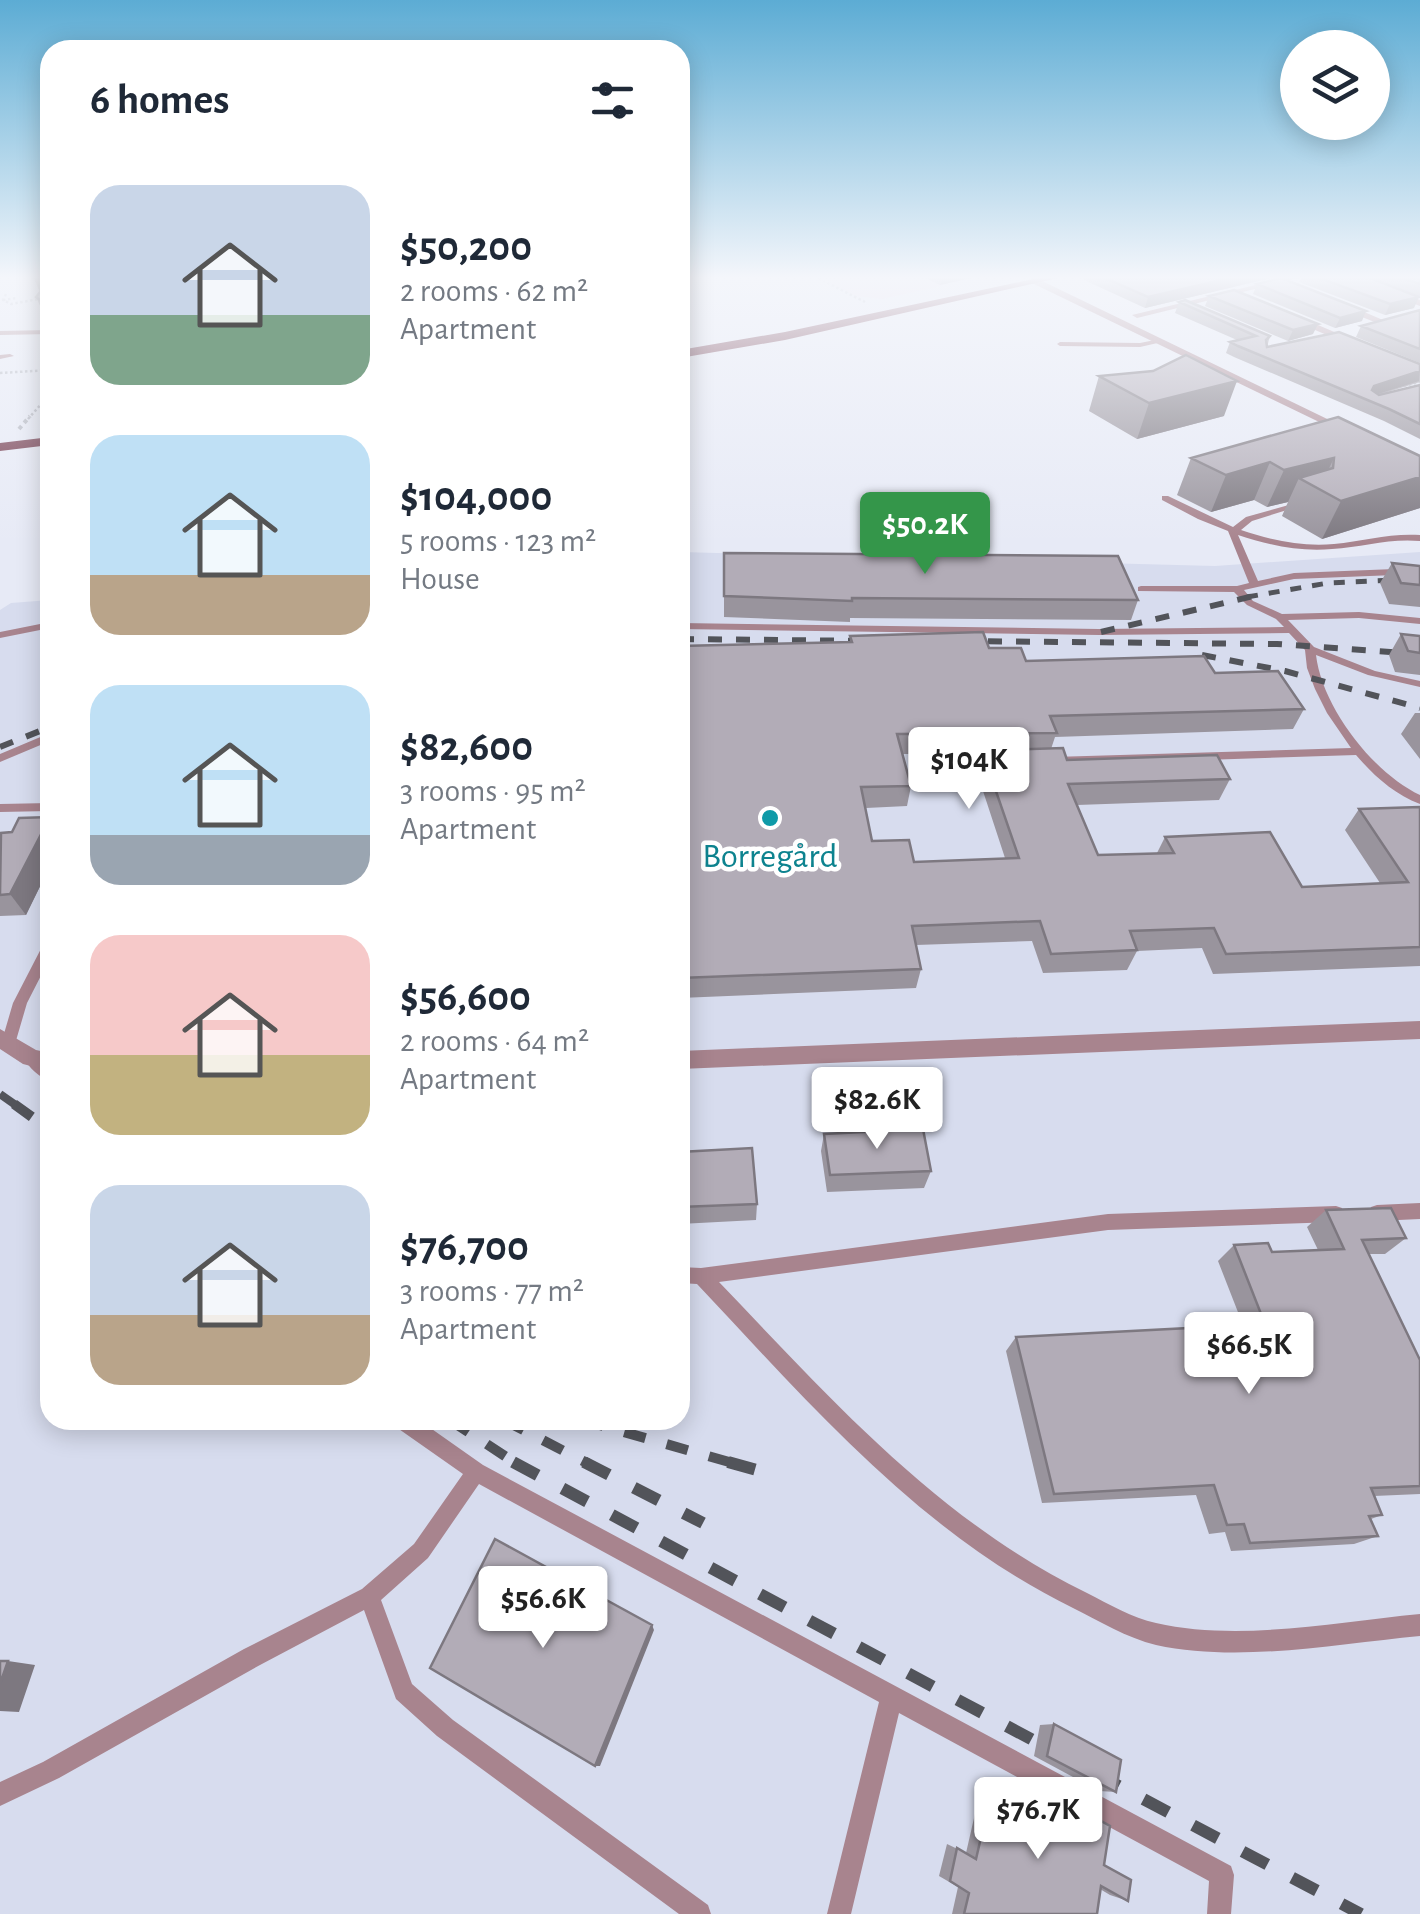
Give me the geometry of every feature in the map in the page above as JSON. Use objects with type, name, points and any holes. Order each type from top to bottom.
[{"type":"main road","points":[[3,449],[40,443]]},
{"type":"street","points":[[1208,365],[1353,435]]},
{"type":"street","points":[[690,1060],[1420,1030]]},
{"type":"street","points":[[4,1041],[40,1060]]},
{"type":"lane","points":[[1165,498],[1203,521],[1232,532],[1324,548],[1388,536],[1420,538]]},
{"type":"lane","points":[[1232,532],[1249,519],[1311,500]]},
{"type":"lane","points":[[1232,532],[1253,582]]},
{"type":"lane","points":[[1141,589],[1237,589],[1253,582],[1328,574],[1420,571]]},
{"type":"lane","points":[[1237,589],[1243,599],[1280,617],[1310,649],[1372,673],[1420,684]]},
{"type":"lane","points":[[1280,617],[1359,615],[1420,621]]},
{"type":"lane","points":[[690,626],[1081,632],[1292,630]]},
{"type":"lane","points":[[0,635],[40,627]]},
{"type":"lane","points":[[1310,649],[1309,662],[1317,680],[1357,751],[1394,789],[1420,800]]},
{"type":"lane","points":[[0,758],[40,741]]},
{"type":"lane","points":[[1041,761],[1357,751]]},
{"type":"lane","points":[[949,765],[1004,763]]},
{"type":"lane","points":[[0,808],[40,807]]},
{"type":"lane","points":[[4,1041],[40,964]]},
{"type":"lane","points":[[690,1275],[1108,1222],[1420,1211]]},
{"type":"lane","points":[[690,1275],[893,1474],[982,1547],[1070,1598],[1154,1634],[1218,1640],[1420,1625]]},
{"type":"lane","points":[[418,1430],[476,1472],[1222,1875],[1218,1914]]},
{"type":"lane","points":[[0,1794],[369,1596],[422,1550],[476,1472]]},
{"type":"lane","points":[[369,1596],[404,1691],[445,1728],[698,1914]]},
{"type":"lane","points":[[838,1914],[892,1696]]},
{"type":"path","points":[[0,373],[40,371]]},
{"type":"path","points":[[1404,386],[1420,382]]},
{"type":"path","points":[[3,449],[40,404]]},
{"type":"shaded area","points":[[690,552],[1215,566],[1420,552],[1420,1914],[0,1914],[0,610],[11,603],[40,601],[40,1430],[690,1430]]},
{"type":"building","points":[[1165,365],[1206,365],[1237,381],[1149,403],[1099,376],[1153,371]]},
{"type":"building","points":[[1285,365],[1420,365],[1420,371],[1372,390],[1379,395],[1420,385],[1420,424]]},
{"type":"building","points":[[1338,417],[1420,456],[1420,477],[1341,501],[1299,478],[1333,468],[1334,458],[1284,470],[1270,462],[1226,475],[1191,458]]},
{"type":"building","points":[[724,553],[1118,556],[1138,600],[852,601],[724,596]]},
{"type":"building","points":[[1392,563],[1420,566],[1420,585],[1401,583]]},
{"type":"building","name":"Borregård","points":[[983,632],[989,648],[1021,648],[1026,661],[1204,656],[1215,673],[1278,671],[1304,709],[1050,716],[1057,733],[897,734],[911,786],[861,787],[872,841],[909,840],[914,862],[1019,858],[988,768],[976,768],[970,751],[1063,748],[1067,760],[1217,755],[1230,779],[1068,784],[1098,855],[1174,853],[1165,837],[1270,832],[1302,887],[1408,882],[1359,809],[1420,807],[1420,947],[1226,954],[1214,928],[1130,931],[1137,950],[1051,954],[1040,921],[912,926],[921,969],[690,978],[690,646],[852,642],[850,636]]},
{"type":"building","points":[[1401,634],[1420,636],[1420,653],[1408,651]]},
{"type":"building","points":[[40,817],[40,836],[10,894],[0,895],[1,833],[12,832],[19,818]]},
{"type":"building","points":[[923,1129],[931,1171],[830,1175],[824,1134]]},
{"type":"building","points":[[752,1148],[757,1204],[690,1207],[690,1151]]},
{"type":"building","points":[[1391,1208],[1406,1238],[1362,1240],[1420,1360],[1420,1486],[1371,1488],[1382,1515],[1369,1516],[1378,1536],[1250,1543],[1244,1524],[1227,1525],[1214,1485],[1054,1494],[1016,1337],[1265,1324],[1234,1245],[1268,1243],[1272,1252],[1344,1249],[1326,1210]]},
{"type":"building","points":[[495,1539],[652,1625],[595,1766],[430,1668]]},
{"type":"building","points":[[0,1661],[8,1661],[0,1684]]},
{"type":"building","points":[[1054,1724],[1121,1760],[1116,1792],[1047,1756]]},
{"type":"building","points":[[1041,1788],[1110,1826],[1104,1865],[1131,1880],[1128,1901],[1101,1886],[1097,1914],[964,1914],[969,1893],[950,1881],[957,1848],[976,1859],[991,1794],[1035,1819]]},
{"type":"railway","points":[[1256,595],[1328,583],[1420,579]]},
{"type":"railway","points":[[1101,632],[1256,595]]},
{"type":"railway","points":[[1247,597],[1256,595]]},
{"type":"railway","points":[[690,639],[875,641]]},
{"type":"railway","points":[[960,641],[1277,644],[1420,654]]},
{"type":"railway","points":[[1202,655],[1285,671],[1420,708]]},
{"type":"railway","points":[[0,747],[40,731]]},
{"type":"railway","points":[[0,1094],[17,1106]]},
{"type":"railway","points":[[14,1104],[40,1123]]},
{"type":"railway","points":[[465,1430],[517,1464]]},
{"type":"railway","points":[[523,1430],[589,1464]]},
{"type":"railway","points":[[617,1430],[736,1464]]},
{"type":"railway","points":[[513,1462],[1059,1754]]},
{"type":"railway","points":[[584,1462],[703,1523]]},
{"type":"railway","points":[[728,1462],[778,1476]]},
{"type":"railway","points":[[1094,1773],[1361,1914]]},
{"type":"place","name":"Borregård","points":[[770,818]]}]
